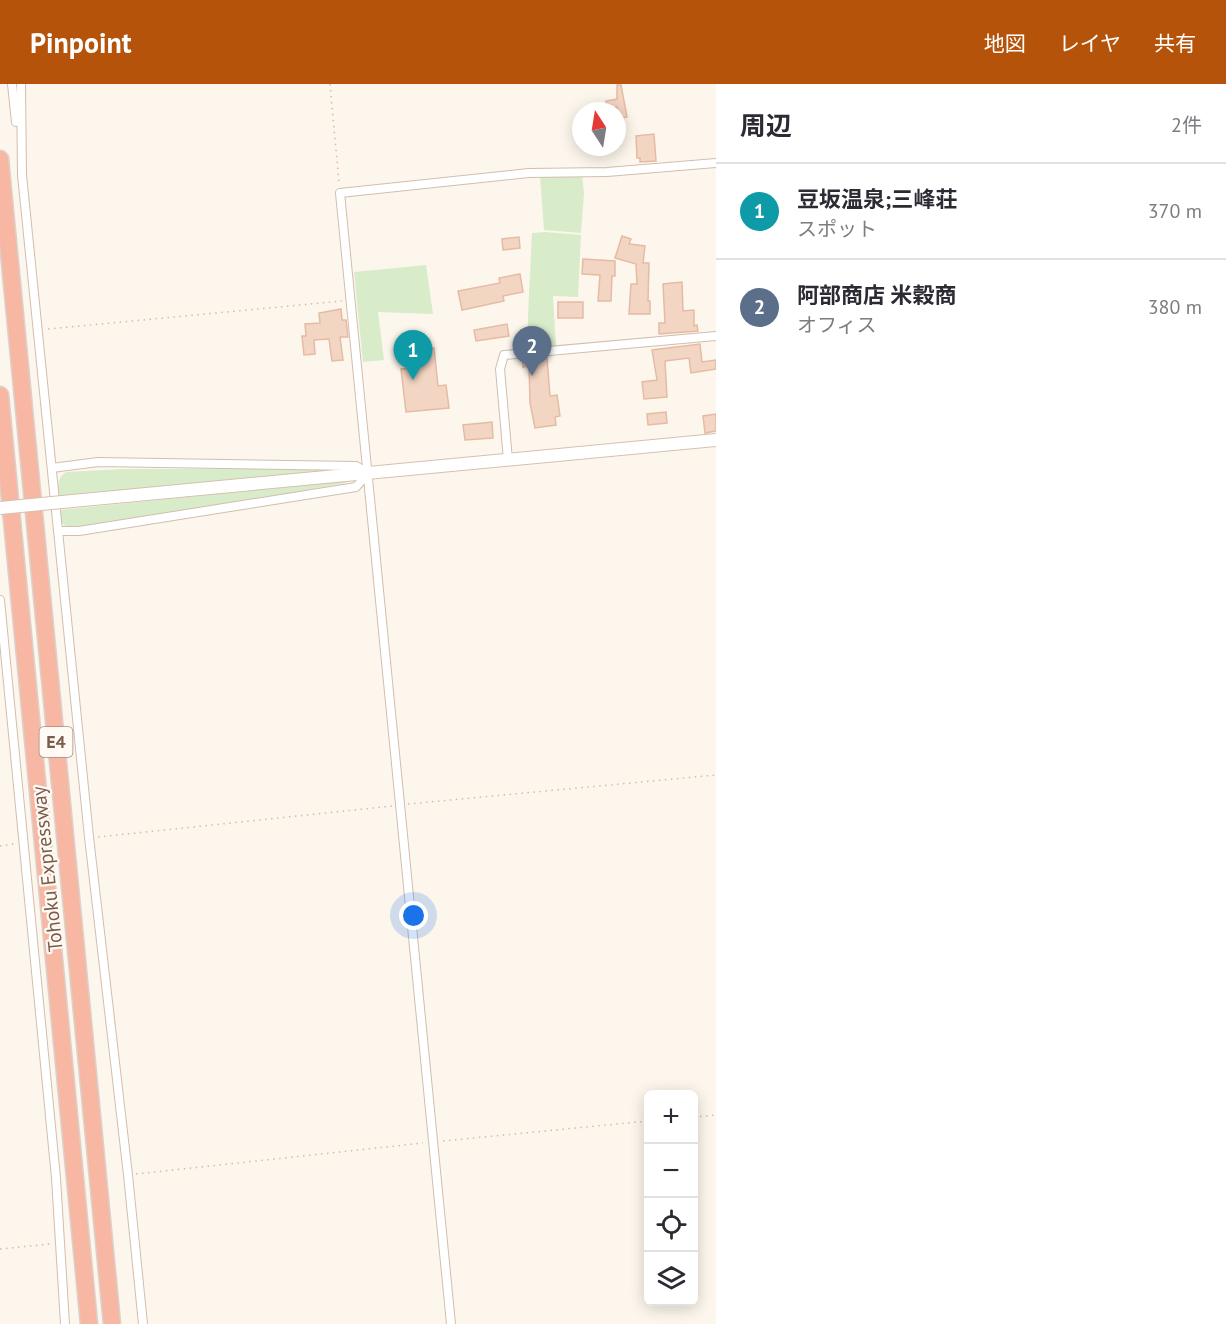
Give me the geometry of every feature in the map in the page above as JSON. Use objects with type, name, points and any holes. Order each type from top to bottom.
[{"type":"highway","name":"Tohoku Expressway","points":[[0,159],[112,1324]]},
{"type":"highway","name":"Tohoku Expressway","points":[[0,395],[89,1324]]},
{"type":"street","points":[[12,84],[89,837],[143,1324]]},
{"type":"street","points":[[21,84],[22,175]]},
{"type":"street","points":[[451,1324],[340,193],[529,173],[607,172],[716,163]]},
{"type":"street","points":[[508,460],[500,369],[504,355],[716,336]]},
{"type":"street","points":[[0,508],[716,440]]},
{"type":"street","points":[[52,468],[98,462],[122,462],[356,466],[368,473]]},
{"type":"street","points":[[58,531],[79,531],[356,487],[368,473]]},
{"type":"street","points":[[0,600],[51,1132],[65,1324]]},
{"type":"path","points":[[330,84],[340,193]]},
{"type":"path","points":[[38,330],[352,300]]},
{"type":"path","points":[[698,1117],[716,1115]]},
{"type":"path","points":[[128,1175],[644,1121]]},
{"type":"path","points":[[0,1249],[59,1244]]},
{"type":"green space","points":[[582,174],[584,193],[581,233],[544,230],[540,176]]},
{"type":"green space","points":[[532,233],[581,235],[578,297],[553,296],[556,347],[528,349]]},
{"type":"green space","points":[[426,265],[433,314],[378,312],[384,360],[363,362],[354,272]]},
{"type":"green space","points":[[122,469],[352,469],[59,498],[59,480],[66,472]]},
{"type":"green space","points":[[345,481],[346,483],[123,523],[69,529],[61,522],[60,510]]},
{"type":"building","points":[[617,85],[621,85],[624,102],[606,102],[617,99]]},
{"type":"building","points":[[654,134],[656,161],[640,162],[640,158],[637,158],[636,136]]},
{"type":"building","points":[[622,236],[631,239],[629,244],[645,246],[643,263],[649,263],[650,314],[629,314],[631,284],[637,284],[636,264],[615,258]]},
{"type":"building","points":[[519,237],[520,248],[503,250],[502,239]]},
{"type":"building","points":[[583,259],[615,261],[611,301],[598,301],[600,275],[582,274]]},
{"type":"building","points":[[520,274],[523,292],[503,296],[504,301],[462,310],[458,291],[500,283],[499,278]]},
{"type":"building","points":[[682,282],[683,311],[694,310],[694,326],[697,325],[698,331],[659,334],[659,323],[665,323],[663,284]]},
{"type":"building","points":[[558,302],[583,302],[583,318],[558,318]]},
{"type":"building","points":[[341,309],[342,320],[346,320],[348,337],[340,337],[343,360],[332,361],[329,339],[314,340],[315,354],[304,355],[302,336],[306,336],[305,324],[320,323],[319,313]]},
{"type":"building","points":[[507,324],[509,336],[476,341],[474,330]]},
{"type":"building","points":[[700,344],[702,362],[716,360],[716,369],[691,373],[689,358],[665,361],[667,397],[644,399],[642,382],[657,380],[652,350]]},
{"type":"building","points":[[434,348],[438,386],[446,385],[449,408],[406,412],[401,369],[413,368],[411,350]]},
{"type":"building","points":[[547,358],[550,396],[557,395],[560,416],[555,417],[556,425],[535,428],[530,403],[529,366],[523,367],[523,360]]},
{"type":"building","points":[[666,412],[667,423],[648,425],[647,414]]},
{"type":"building","points":[[716,414],[716,431],[705,433],[703,416]]},
{"type":"building","points":[[492,422],[493,438],[465,440],[463,425]]},
{"type":"place","name":"阿部商店 米穀商","points":[[532,376]]},
{"type":"place","name":"豆坂温泉;三峰荘","points":[[413,380]]}]
